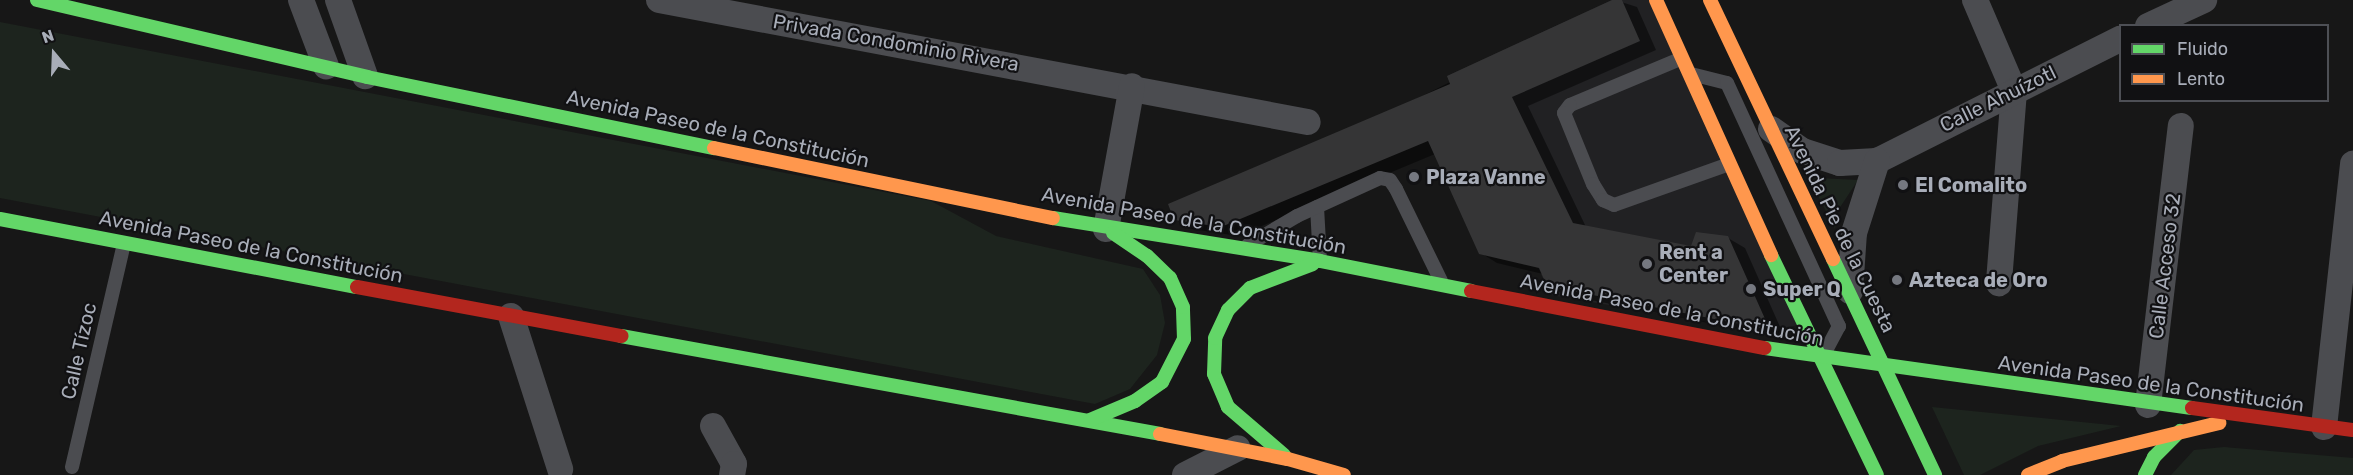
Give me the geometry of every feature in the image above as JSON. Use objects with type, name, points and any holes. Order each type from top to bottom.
[{"type":"street","name":"Avenida Paseo de la Constitución","points":[[37,0],[89,7],[365,76],[1106,229],[1239,251],[1320,261],[1821,359],[2241,418],[2353,430]]},
{"type":"street","points":[[300,0],[326,66]]},
{"type":"street","points":[[338,0],[365,76]]},
{"type":"street","name":"Privada Condominio Rivera","points":[[659,0],[1132,86],[1308,122]]},
{"type":"street","points":[[1656,0],[1680,59],[1877,475]]},
{"type":"street","name":"Avenida Pie de la Cuesta","points":[[1710,0],[1769,128],[1850,291],[1935,475]]},
{"type":"street","points":[[1975,0],[2014,91],[1999,283]]},
{"type":"street","points":[[2152,24],[2204,0]]},
{"type":"street","name":"Calle Ahuízotl","points":[[1769,128],[1803,151],[1840,163],[1877,161],[2119,40]]},
{"type":"street","points":[[1090,420],[1135,401],[1162,382],[1172,369],[1184,339],[1183,307],[1170,278],[1147,255],[1106,229],[1132,86]]},
{"type":"street","name":"Calle Acceso 32","points":[[2148,405],[2181,126]]},
{"type":"street","points":[[1850,291],[1854,233],[1877,161]]},
{"type":"street","points":[[2324,427],[2353,164]]},
{"type":"street","name":"Avenida Paseo de la Constitución","points":[[0,219],[511,316],[1238,448],[1344,475]]},
{"type":"street","points":[[1288,459],[1228,407],[1214,374],[1215,338],[1228,310],[1250,288],[1320,261]]},
{"type":"street","points":[[511,316],[560,469]]},
{"type":"street","points":[[2028,475],[2062,461],[2241,418]]},
{"type":"street","points":[[713,426],[734,464],[732,475]]},
{"type":"street","points":[[2145,475],[2154,457],[2180,431]]},
{"type":"street","points":[[1185,475],[1238,448]]},
{"type":"lane","points":[[1680,59],[1570,105],[1564,113],[1593,184],[1603,200],[1614,205],[1729,164]]},
{"type":"lane","points":[[1687,72],[1727,83],[1732,93],[1839,326],[1821,359]]},
{"type":"lane","points":[[1239,251],[1317,207],[1380,178],[1390,180],[1443,286]]},
{"type":"lane","points":[[1317,207],[1320,261]]},
{"type":"lane","name":"Calle Tízoc","points":[[72,466],[124,244]]},
{"type":"shaded area","points":[[1612,0],[1649,0],[1797,325],[1771,333],[1551,295],[1447,76]]},
{"type":"shaded area","points":[[0,22],[931,201],[996,236],[1143,269],[1160,295],[1165,323],[1157,355],[1130,389],[1095,404],[0,198]]},
{"type":"shaded area","points":[[1804,168],[1819,178],[1858,180],[1837,212],[1835,229]]},
{"type":"shaded area","points":[[1932,407],[2121,426],[2038,446],[1980,475],[1964,475]]},
{"type":"shaded area","points":[[2224,447],[2353,458],[2353,475],[2171,475],[2194,450]]},
{"type":"building","points":[[1612,0],[1622,0],[1640,41],[1512,97],[1573,223],[1691,246],[1696,232],[1728,236],[1770,330],[1547,286],[1539,268],[1479,254],[1428,141],[1221,227],[1174,220],[1168,204],[1450,84],[1447,76]]},
{"type":"traffic: fast","points":[[37,0],[367,77],[714,148]]},
{"type":"traffic: fast","points":[[1053,218],[1320,261],[1471,291]]},
{"type":"traffic: fast","points":[[0,219],[357,287]]},
{"type":"traffic: fast","points":[[1090,420],[1135,401],[1162,382],[1184,339],[1183,307],[1170,278],[1147,256],[1113,233]]},
{"type":"traffic: fast","points":[[1771,255],[1877,475]]},
{"type":"traffic: fast","points":[[1833,259],[1935,475]]},
{"type":"traffic: fast","points":[[1284,455],[1228,407],[1214,374],[1215,338],[1228,310],[1250,288],[1313,264]]},
{"type":"traffic: fast","points":[[621,336],[1160,434]]},
{"type":"traffic: fast","points":[[1765,348],[2192,408]]},
{"type":"traffic: fast","points":[[2145,475],[2154,457],[2180,431]]},
{"type":"traffic: slow","points":[[1656,0],[1771,255]]},
{"type":"traffic: slow","points":[[1710,0],[1833,259]]},
{"type":"traffic: slow","points":[[714,148],[1053,218]]},
{"type":"traffic: slow","points":[[2028,475],[2062,461],[2219,423]]},
{"type":"traffic: slow","points":[[1160,434],[1288,459],[1344,475]]},
{"type":"traffic: jam","points":[[357,287],[621,336]]},
{"type":"traffic: jam","points":[[1471,291],[1765,348]]},
{"type":"traffic: jam","points":[[2192,408],[2353,430]]},
{"type":"place","name":"Plaza Vanne","points":[[1414,177]]},
{"type":"place","name":"El Comalito","points":[[1903,185]]},
{"type":"place","name":"Rent a Center","points":[[1647,264]]},
{"type":"place","name":"Azteca de Oro","points":[[1897,280]]},
{"type":"place","name":"Super Q","points":[[1751,289]]}]
